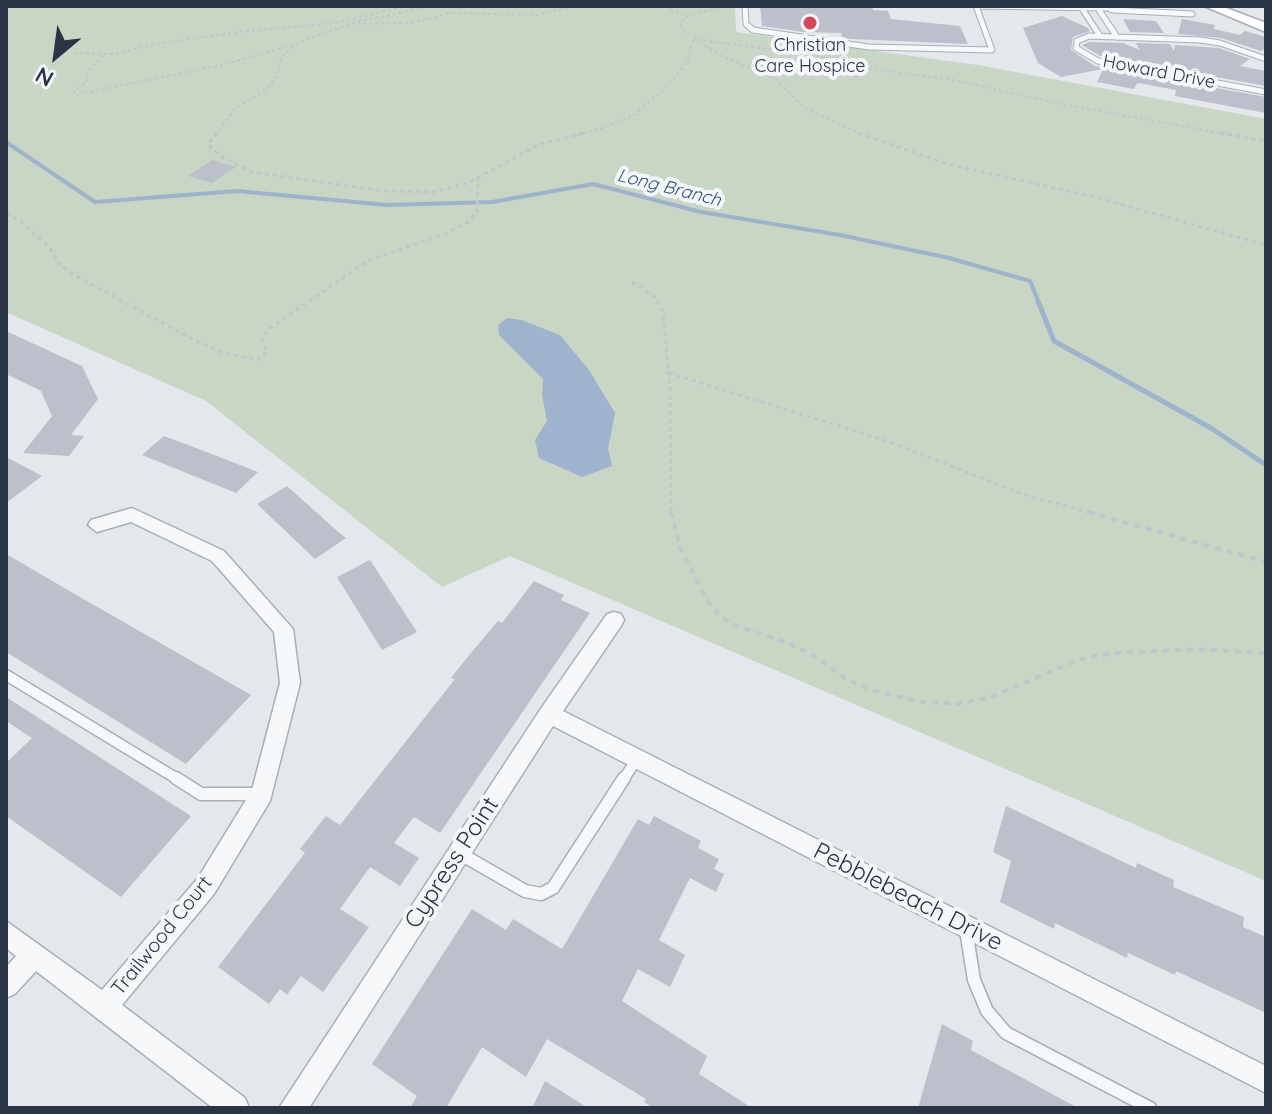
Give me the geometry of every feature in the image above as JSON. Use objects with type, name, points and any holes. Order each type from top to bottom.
[{"type":"main road","points":[[1210,6],[1266,28]]},
{"type":"main road","points":[[1241,6],[1266,15]]},
{"type":"street","name":"Trailwood Court","points":[[97,525],[132,515],[218,556],[283,629],[290,683],[262,794],[206,886],[104,1007]]},
{"type":"street","name":"Cypress Point","points":[[293,1108],[549,714],[614,620]]},
{"type":"street","name":"Pebblebeach Drive","points":[[549,714],[1266,1080]]},
{"type":"street","points":[[6,933],[104,1007],[222,1104]]},
{"type":"street","points":[[6,985],[34,955]]},
{"type":"lane","points":[[745,6],[746,24],[753,30],[869,47],[992,50],[976,6],[1083,10],[1125,8],[1192,14]]},
{"type":"lane","name":"Howard Drive","points":[[1103,8],[1117,37]]},
{"type":"lane","name":"Howard Drive","points":[[1083,10],[1100,36]]},
{"type":"lane","points":[[1100,36],[1210,41],[1266,59]]},
{"type":"lane","name":"Howard Drive","points":[[1100,36],[1077,41],[1076,48],[1098,61],[1266,92]]},
{"type":"lane","points":[[6,675],[201,794],[262,794]]},
{"type":"lane","points":[[459,853],[525,891],[541,894],[553,888],[637,759]]},
{"type":"lane","points":[[966,926],[974,980],[987,1011],[1006,1033],[1150,1108]]},
{"type":"path","points":[[74,53],[105,55],[238,32],[335,23],[406,6]]},
{"type":"path","points":[[105,55],[87,71],[86,82],[74,92],[83,93],[218,66],[292,46],[310,36],[346,24],[432,6]]},
{"type":"path","points":[[346,24],[412,23],[451,13],[537,15],[576,6]]},
{"type":"path","points":[[665,6],[687,17]]},
{"type":"path","points":[[724,7],[687,17],[682,20],[681,26],[719,55],[775,78],[804,108],[879,142],[947,164],[1095,197],[1266,245]]},
{"type":"path","points":[[292,46],[281,57],[277,76],[268,88],[236,108],[208,144],[221,157],[252,172],[270,176],[384,191],[433,192],[468,183],[540,144],[604,128],[636,114],[668,85],[688,61],[694,38]]},
{"type":"path","points":[[694,38],[815,55],[856,67],[954,80],[1056,103],[1266,141]]},
{"type":"path","points":[[6,214],[19,220],[49,247],[59,264],[74,275],[194,340],[248,360],[257,360],[267,353],[262,338],[270,328],[369,260],[445,234],[468,222],[477,212],[478,177]]},
{"type":"path","points":[[632,282],[661,304],[669,373],[671,519],[680,547],[705,597],[733,625],[786,642],[811,654],[848,680],[922,702],[954,704],[989,698],[1080,659],[1115,653],[1196,649],[1266,653]]},
{"type":"path","points":[[669,373],[890,442],[1025,495],[1266,562]]},
{"type":"green space","points":[[6,6],[735,6],[736,32],[978,65],[1266,119],[1266,881],[510,556],[442,587],[206,401],[6,312]]},
{"type":"water","points":[[507,318],[560,335],[589,370],[615,413],[608,449],[612,466],[582,477],[539,458],[535,440],[547,421],[542,395],[543,379],[499,335],[498,325]]},
{"type":"building","name":"Christian Care Hospice","points":[[760,6],[872,6],[873,10],[888,11],[891,19],[960,26],[968,44],[851,39],[842,38],[841,33],[762,26]]},
{"type":"building","points":[[1062,16],[1090,31],[1073,37],[1071,50],[1095,66],[1266,97],[1266,113],[1175,96],[1176,90],[1144,84],[1137,83],[1134,89],[1097,82],[1103,69],[1061,77],[1038,63],[1023,28]]},
{"type":"building","points":[[1123,19],[1156,21],[1164,33],[1130,32]]},
{"type":"building","points":[[1182,19],[1215,25],[1214,29],[1240,35],[1245,31],[1266,37],[1266,48],[1261,51],[1221,38],[1178,34]]},
{"type":"building","points":[[1090,42],[1123,43],[1140,50],[1136,43],[1170,44],[1174,51],[1175,45],[1219,48],[1250,59],[1240,66],[1266,71],[1266,86],[1100,56],[1082,45]]},
{"type":"building","points":[[212,160],[236,167],[212,183],[188,176]]},
{"type":"building","points":[[6,331],[82,366],[98,399],[71,435],[84,436],[69,456],[23,453],[52,416],[41,391],[6,374]]},
{"type":"building","points":[[164,436],[258,472],[236,493],[142,455]]},
{"type":"building","points":[[6,457],[42,476],[6,503]]},
{"type":"building","points":[[287,486],[346,538],[315,559],[257,504]]},
{"type":"building","points":[[6,554],[251,695],[186,764],[6,652]]},
{"type":"building","points":[[370,560],[417,632],[382,650],[337,577]]},
{"type":"building","points":[[534,581],[564,595],[561,600],[590,613],[440,833],[414,817],[394,843],[419,858],[400,886],[370,867],[340,909],[369,927],[323,992],[301,976],[287,995],[280,989],[269,1004],[218,967],[305,853],[300,849],[326,816],[340,825],[455,679],[451,678],[470,654],[498,621],[502,623]]},
{"type":"building","points":[[6,697],[191,816],[121,897],[6,816],[6,763],[32,738],[6,721]]},
{"type":"building","points":[[1006,806],[1136,868],[1137,863],[1174,880],[1173,887],[1244,917],[1243,927],[1266,937],[1266,1013],[1176,971],[1175,975],[1128,953],[1127,958],[1055,923],[1054,929],[1000,902],[1011,861],[993,852]]},
{"type":"building","points":[[654,816],[701,841],[698,848],[719,859],[714,869],[724,874],[716,892],[690,878],[659,940],[685,955],[670,987],[638,969],[622,1001],[707,1056],[699,1074],[752,1108],[653,1108],[644,1102],[646,1099],[547,1039],[526,1077],[482,1047],[446,1108],[410,1108],[417,1096],[372,1064],[472,909],[506,930],[513,919],[562,949],[638,819],[649,825]]},
{"type":"building","points":[[942,1024],[973,1041],[971,1050],[1078,1108],[918,1108]]},
{"type":"building","points":[[545,1081],[588,1108],[532,1108]]},
{"type":"waterway","name":"Long Branch","points":[[6,142],[95,202],[237,191],[387,205],[492,202],[593,184],[701,212],[840,235],[949,258],[1030,281],[1039,303]]},
{"type":"waterway","name":"Long Branch","points":[[1038,301],[1054,341],[1211,428],[1266,465]]},
{"type":"place","name":"Christian Care Hospice","points":[[810,23]]}]
